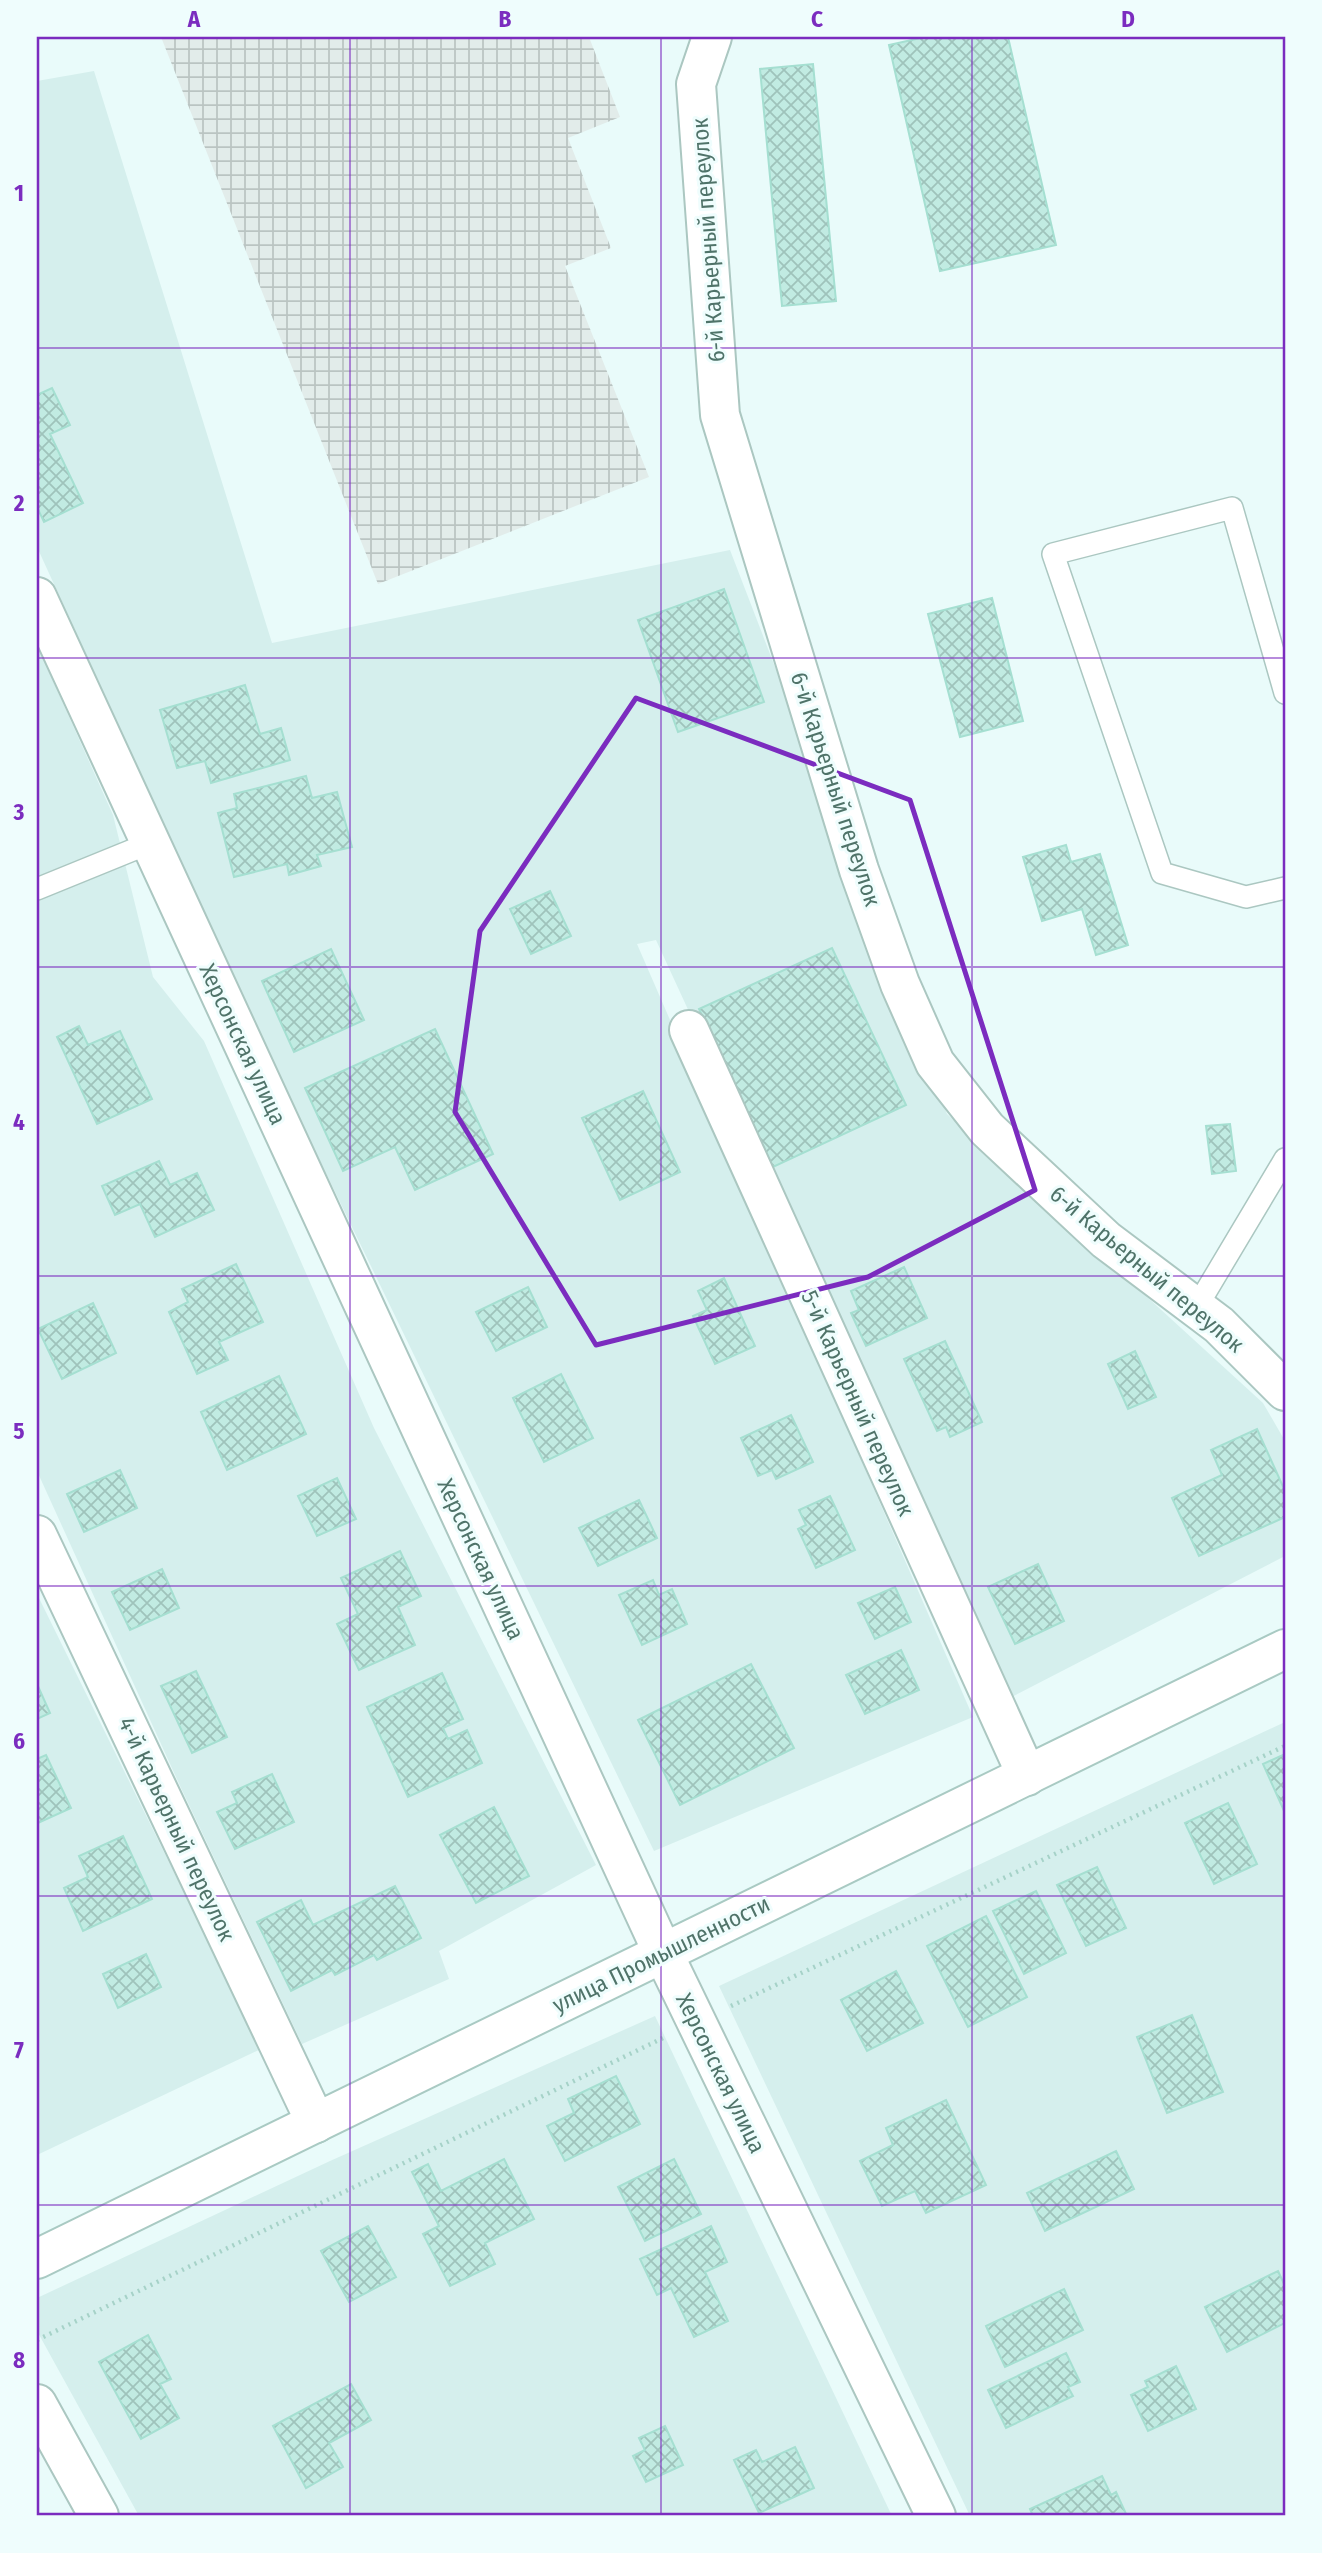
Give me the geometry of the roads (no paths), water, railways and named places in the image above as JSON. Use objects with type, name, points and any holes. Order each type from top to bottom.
[{"type":"street","name":"6-й Карьерный переулок","points":[[712,37],[696,84],[720,415],[859,870],[900,984],[935,1063],[987,1129],[1106,1240],[1219,1325],[1285,1391]]},
{"type":"street","name":"Херсонская улица","points":[[37,597],[663,1954],[936,2516]]},
{"type":"street","name":"5-й Карьерный переулок","points":[[689,1030],[1027,1776]]},
{"type":"street","name":"4-й Карьерный переулок","points":[[37,1535],[316,2123]]},
{"type":"street","name":"улица Промышленности","points":[[37,2259],[1285,1649]]},
{"type":"street","points":[[37,2404],[99,2516]]},
{"type":"lane","points":[[1285,693],[1232,509],[1054,554],[1162,873],[1246,897],[1285,888]]},
{"type":"lane","points":[[37,889],[150,843]]},
{"type":"lane","points":[[1196,1308],[1285,1159]]}]
